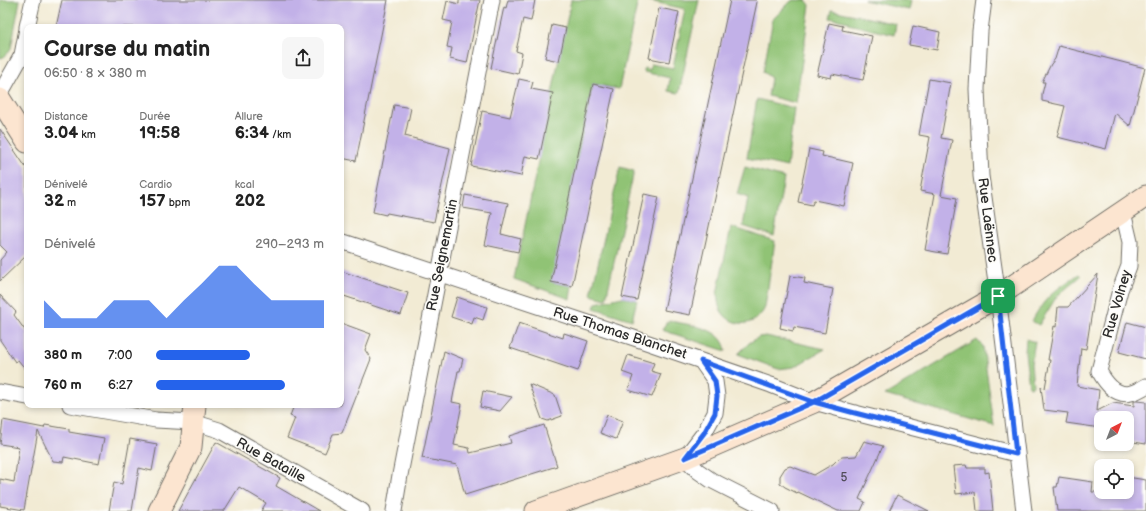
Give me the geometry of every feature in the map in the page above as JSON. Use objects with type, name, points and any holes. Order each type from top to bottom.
[{"type":"street","points":[[28,24],[33,0]]},
{"type":"street","name":"Rue Seignemartin","points":[[394,511],[492,0]]},
{"type":"street","name":"Rue Laënnec","points":[[984,0],[980,31],[977,89],[982,176],[1024,511]]},
{"type":"street","points":[[0,92],[22,55],[24,44]]},
{"type":"street","points":[[0,99],[24,135]]},
{"type":"street","points":[[536,511],[685,458],[814,402],[998,296],[1146,196]]},
{"type":"street","name":"Rue Volney","points":[[1123,212],[1130,242],[1129,266],[1120,290],[1099,371],[1105,381],[1115,390],[1123,394],[1132,394],[1146,386]]},
{"type":"street","name":"Rue Thomas Blanchet","points":[[344,241],[701,361],[814,402],[1016,454]]},
{"type":"street","points":[[685,458],[704,433],[715,413],[717,396],[715,381],[701,361]]},
{"type":"street","points":[[0,392],[24,396]]},
{"type":"street","name":"Rue Bataille","points":[[87,408],[156,420],[194,413],[219,430],[362,511]]},
{"type":"street","points":[[159,511],[191,447],[194,413]]},
{"type":"street","points":[[685,458],[711,480],[772,511]]},
{"type":"green space","points":[[0,0],[20,0],[11,48],[5,56],[0,58]]},
{"type":"green space","points":[[571,0],[638,0],[619,89],[593,84],[552,282],[572,286],[570,299],[514,279]]},
{"type":"green space","points":[[645,0],[699,0],[679,93],[668,91],[670,78],[644,72],[644,68],[650,70],[651,64],[673,68],[685,9]]},
{"type":"green space","points":[[793,0],[806,0],[810,5],[796,103],[768,96],[771,78],[763,72],[773,19]]},
{"type":"green space","points":[[864,0],[911,0],[909,10]]},
{"type":"green space","points":[[832,10],[896,24],[894,35],[830,18]]},
{"type":"green space","points":[[757,99],[794,108],[787,167],[747,158]]},
{"type":"green space","points":[[620,167],[634,171],[606,299],[591,295]]},
{"type":"green space","points":[[745,167],[784,178],[774,236],[743,226],[748,198],[737,194]]},
{"type":"green space","points":[[731,227],[775,241],[764,310],[756,319],[746,323],[730,320],[721,310],[718,301],[717,294]]},
{"type":"green space","points":[[1079,274],[1081,276],[1057,296],[1039,325],[1032,321],[1042,305],[1052,294]]},
{"type":"green space","points":[[622,297],[637,300],[632,320],[594,308],[596,303]]},
{"type":"green space","points":[[670,321],[704,328],[712,332],[724,343],[726,351],[662,330],[666,323]]},
{"type":"green space","points":[[766,336],[825,349],[794,367],[778,369],[738,354],[749,343],[759,337]]},
{"type":"green space","points":[[1026,339],[1035,342],[1031,364],[1033,386],[1029,387],[1025,352]]},
{"type":"green space","points":[[977,340],[983,346],[994,426],[885,395]]},
{"type":"building","points":[[62,0],[388,0],[356,161],[344,159],[344,24],[57,24]]},
{"type":"building","points":[[459,0],[480,0],[467,63],[450,59],[452,48],[447,47],[452,22],[443,20],[447,1],[459,4]]},
{"type":"building","points":[[508,0],[535,0],[531,21],[523,19],[516,51],[522,53],[518,74],[491,68],[504,7],[506,8]]},
{"type":"building","points":[[730,0],[756,0],[757,2],[690,315],[664,310]]},
{"type":"building","points":[[659,8],[679,12],[669,62],[649,58]]},
{"type":"building","points":[[829,23],[843,26],[842,30],[872,36],[863,80],[832,74],[831,78],[817,75]]},
{"type":"building","points":[[552,25],[566,28],[559,61],[545,58]]},
{"type":"building","points":[[913,26],[940,32],[937,50],[909,45]]},
{"type":"building","points":[[1059,46],[1145,68],[1130,126],[1115,113],[1106,149],[1057,137],[1065,106],[1042,101],[1045,82],[1042,82],[1055,59]]},
{"type":"building","points":[[519,79],[533,82],[531,89],[553,93],[539,159],[525,156],[521,176],[471,166],[482,111],[510,117]]},
{"type":"building","points":[[929,79],[951,83],[941,138],[952,140],[941,195],[957,198],[947,254],[925,250],[935,194],[920,191],[930,137],[919,135]]},
{"type":"building","points":[[593,84],[614,89],[572,286],[551,282]]},
{"type":"building","points":[[394,105],[411,108],[405,136],[450,148],[434,222],[387,213],[386,215],[373,212]]},
{"type":"building","points":[[0,129],[24,165],[24,258],[0,281],[0,260],[7,252],[0,245]]},
{"type":"building","points":[[809,149],[823,152],[822,156],[853,163],[844,206],[814,200],[812,205],[798,202]]},
{"type":"building","points":[[644,194],[659,197],[637,300],[622,297]]},
{"type":"building","points":[[465,195],[508,203],[501,234],[521,239],[518,252],[485,245],[492,213],[463,208]]},
{"type":"building","points":[[344,272],[408,293],[401,315],[344,296]]},
{"type":"building","points":[[1098,274],[1086,349],[1081,348],[1077,386],[1099,390],[1097,411],[1094,411],[1094,427],[1066,423],[1068,413],[1044,410],[1041,387],[1045,388],[1050,360],[1048,360],[1054,326],[1056,327],[1058,307],[1068,307]]},
{"type":"building","points":[[790,276],[805,278],[804,283],[833,289],[825,333],[794,327],[793,331],[780,328]]},
{"type":"building","points":[[0,295],[16,312],[14,315],[24,329],[24,367],[18,360],[15,362],[0,340]]},
{"type":"building","points":[[457,297],[487,307],[483,320],[474,317],[472,324],[451,317]]},
{"type":"building","points":[[1127,322],[1146,327],[1146,359],[1119,352]]},
{"type":"building","points":[[519,323],[563,338],[564,333],[588,341],[578,371],[510,348]]},
{"type":"building","points":[[344,324],[371,334],[365,350],[371,359],[342,433],[333,434],[325,453],[287,438],[295,418],[290,416],[293,408],[344,408]]},
{"type":"building","points":[[444,351],[463,359],[460,371],[458,371],[452,402],[462,404],[454,445],[469,448],[470,453],[511,443],[509,436],[544,425],[557,466],[465,495],[457,465],[422,458]]},
{"type":"building","points":[[628,355],[654,363],[651,371],[661,374],[652,397],[628,390],[633,376],[622,372]]},
{"type":"building","points":[[529,384],[555,395],[562,416],[548,421],[542,419]]},
{"type":"building","points":[[483,391],[512,397],[500,411],[480,407]]},
{"type":"building","points":[[1134,401],[1146,402],[1146,444],[1134,442],[1134,411],[1097,411],[1113,403],[1134,406]]},
{"type":"building","points":[[607,415],[623,421],[616,439],[600,433]]},
{"type":"building","points":[[3,420],[44,428],[45,425],[69,429],[69,432],[104,438],[99,464],[64,457],[63,462],[53,461],[38,431],[24,510],[0,506],[0,479],[14,482],[19,447],[0,444]]},
{"type":"building","points":[[130,439],[157,444],[152,471],[139,468],[132,511],[109,511],[114,482],[122,484]]},
{"type":"building","points":[[864,441],[883,446],[859,499],[865,502],[861,511],[838,511],[798,492],[797,493],[780,483],[780,476],[785,468],[790,466],[814,475],[842,457],[856,456]]},
{"type":"building","points":[[216,442],[280,478],[276,486],[319,511],[261,511],[266,503],[239,487],[224,511],[178,511]]},
{"type":"building","points":[[966,465],[967,468],[985,468],[985,473],[989,472],[993,511],[977,511],[975,492],[956,494],[953,466]]},
{"type":"building","points":[[1059,477],[1093,482],[1092,492],[1094,492],[1094,499],[1134,499],[1134,478],[1146,480],[1146,511],[1057,511],[1054,487],[1057,487]]},
{"type":"building","points":[[897,495],[929,511],[889,511]]},
{"type":"route","points":[[998,296],[814,402],[771,385],[701,361],[715,381],[717,396],[715,413],[704,433],[685,458],[814,402],[1016,454],[998,296]]}]
